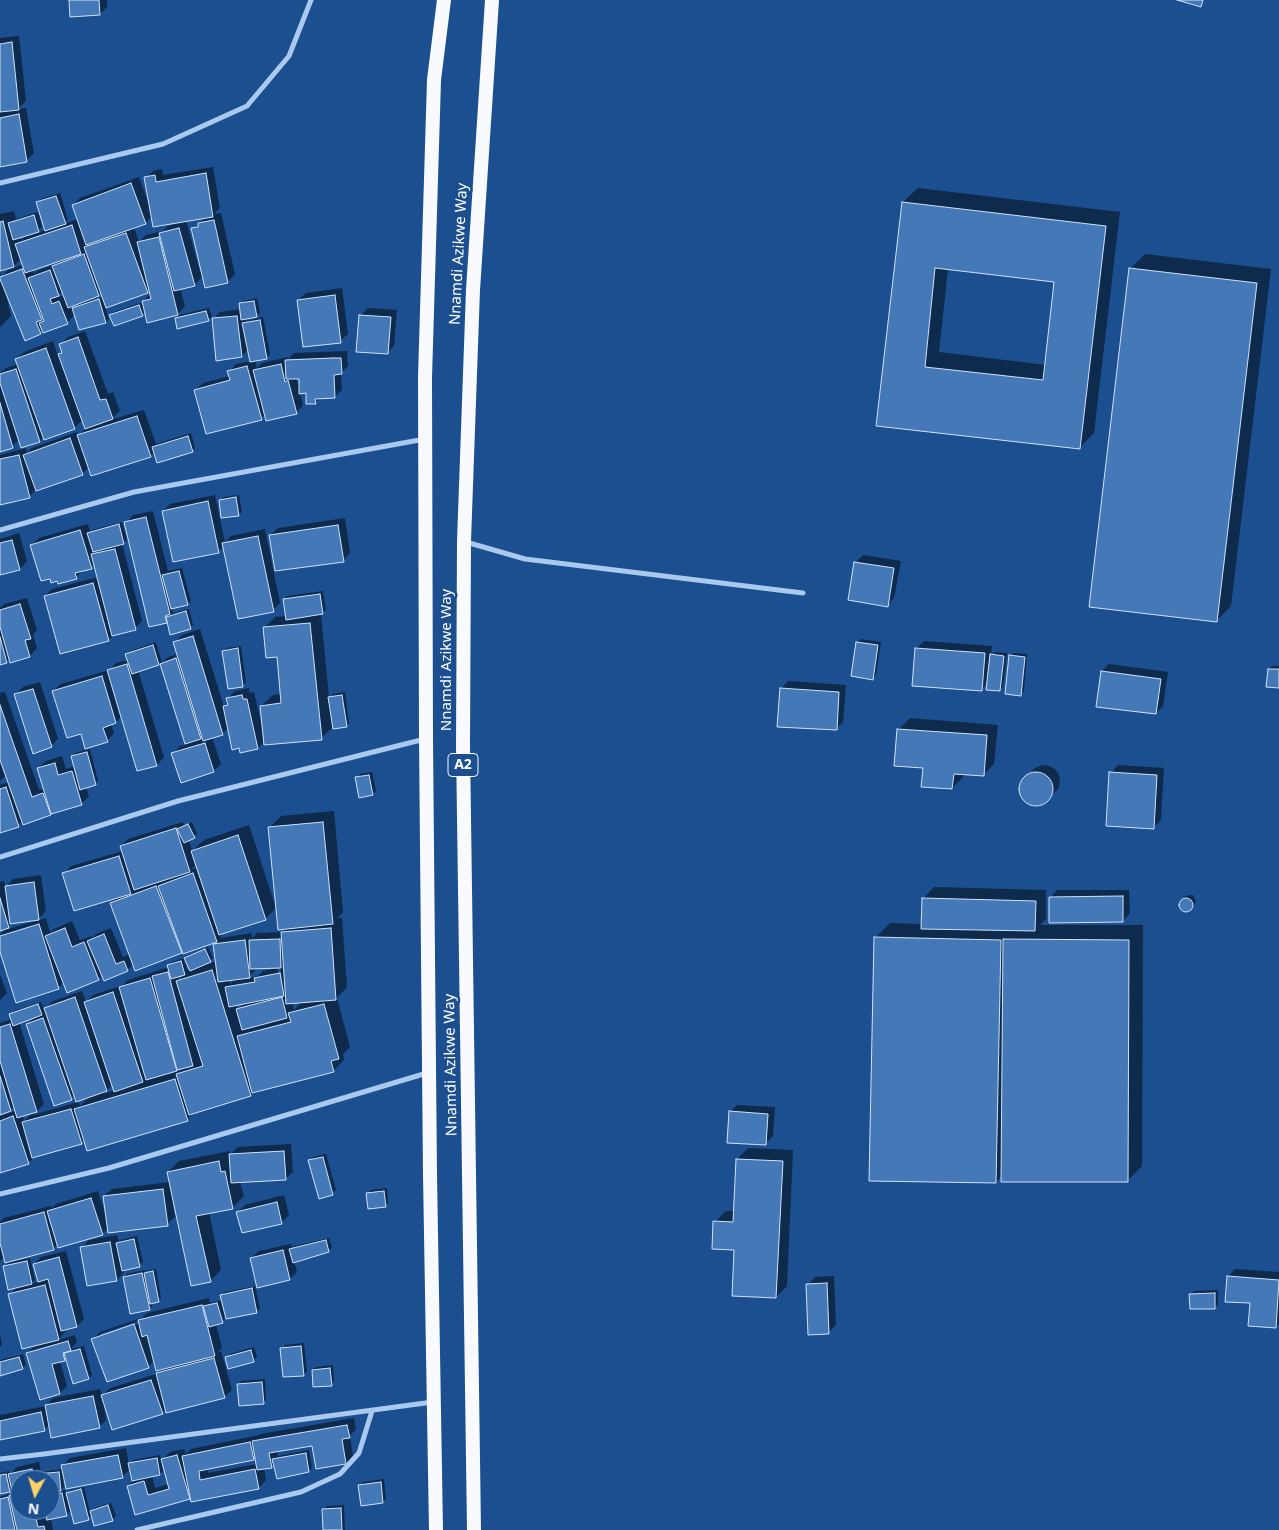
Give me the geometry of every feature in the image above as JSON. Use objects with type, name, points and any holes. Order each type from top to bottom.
[{"type":"highway","name":"Nnamdi Azikwe Way","points":[[436,1530],[429,1072],[425,377],[434,80],[444,0]]},
{"type":"highway","name":"Nnamdi Azikwe Way","points":[[474,1530],[463,746],[464,541],[473,290],[492,0]]},
{"type":"street","points":[[0,183],[163,144],[247,106],[289,56],[311,0]]},
{"type":"street","points":[[0,530],[134,492],[426,439]]},
{"type":"street","points":[[464,541],[525,559],[803,593]]},
{"type":"street","points":[[0,857],[178,801],[426,739]]},
{"type":"street","points":[[0,1194],[109,1168],[429,1072]]},
{"type":"street","points":[[0,1459],[434,1402]]},
{"type":"street","points":[[137,1530],[301,1492],[340,1474],[359,1453],[372,1411]]},
{"type":"building","points":[[69,0],[99,0],[100,15],[70,17]]},
{"type":"building","points":[[1177,0],[1203,0],[1201,7]]},
{"type":"building","points":[[12,42],[19,110],[0,112],[0,44]]},
{"type":"building","points":[[19,114],[27,162],[0,167],[0,118]]},
{"type":"building","points":[[206,173],[213,217],[153,227],[144,177],[155,175],[156,182]]},
{"type":"building","points":[[131,183],[146,224],[86,245],[72,205]]},
{"type":"building","points":[[56,196],[66,224],[45,231],[36,202]]},
{"type":"building","points":[[902,202],[1106,226],[1080,449],[876,426]],"holes":[[[935,268],[1054,282],[1043,380],[925,367]]]},
{"type":"building","points":[[34,215],[39,232],[13,240],[8,223]]},
{"type":"building","points":[[214,220],[228,283],[205,288],[191,228],[198,227],[198,223]]},
{"type":"building","points":[[3,221],[14,267],[0,271],[0,222]]},
{"type":"building","points":[[72,225],[81,254],[25,273],[15,244]]},
{"type":"building","points":[[179,228],[195,286],[174,291],[159,233]]},
{"type":"building","points":[[126,233],[148,293],[106,308],[84,247]]},
{"type":"building","points":[[159,237],[178,315],[147,323],[142,301],[151,299],[137,242]]},
{"type":"building","points":[[84,254],[99,296],[68,308],[52,266]]},
{"type":"building","points":[[1129,268],[1257,283],[1217,622],[1089,607]]},
{"type":"building","points":[[22,269],[42,320],[36,322],[41,334],[25,341],[0,279],[0,277]]},
{"type":"building","points":[[50,270],[59,296],[50,299],[52,304],[59,301],[68,324],[43,333],[39,323],[44,321],[28,278]]},
{"type":"building","points":[[335,295],[341,343],[303,347],[297,300]]},
{"type":"building","points":[[99,299],[106,323],[79,330],[72,308]]},
{"type":"building","points":[[254,301],[257,317],[241,320],[239,303]]},
{"type":"building","points":[[139,305],[143,316],[114,326],[109,315]]},
{"type":"building","points":[[206,311],[209,321],[177,329],[175,318]]},
{"type":"building","points":[[359,315],[391,317],[388,354],[356,352]]},
{"type":"building","points":[[237,316],[242,357],[216,361],[212,318]]},
{"type":"building","points":[[260,320],[267,359],[250,362],[242,323]]},
{"type":"building","points":[[78,337],[100,400],[106,399],[113,419],[85,429],[58,354],[62,353],[59,344]]},
{"type":"building","points":[[46,348],[75,429],[44,440],[15,359]]},
{"type":"building","points":[[341,358],[342,374],[334,375],[335,398],[315,399],[316,404],[306,404],[306,393],[299,394],[299,379],[286,379],[285,360]]},
{"type":"building","points":[[281,364],[285,382],[288,380],[297,414],[266,421],[253,370]]},
{"type":"building","points":[[247,366],[262,420],[206,434],[194,390],[230,380],[227,371]]},
{"type":"building","points":[[16,369],[40,442],[21,448],[0,383],[0,374]]},
{"type":"building","points":[[0,403],[13,448],[0,452]]},
{"type":"building","points":[[137,416],[151,457],[91,476],[77,435]]},
{"type":"building","points":[[188,436],[193,452],[157,463],[152,447]]},
{"type":"building","points":[[70,438],[83,475],[36,491],[23,455]]},
{"type":"building","points":[[19,455],[30,498],[0,505],[0,459]]},
{"type":"building","points":[[236,497],[239,516],[221,518],[219,500]]},
{"type":"building","points":[[208,501],[219,553],[173,562],[162,511]]},
{"type":"building","points":[[146,517],[170,614],[165,616],[167,623],[149,627],[124,522]]},
{"type":"building","points":[[119,524],[124,544],[93,552],[87,533]]},
{"type":"building","points":[[338,525],[344,562],[275,571],[269,535]]},
{"type":"building","points":[[80,530],[92,569],[75,573],[77,579],[58,584],[57,581],[51,583],[50,579],[41,581],[30,545]]},
{"type":"building","points":[[258,536],[274,612],[238,619],[222,543]]},
{"type":"building","points":[[12,540],[20,570],[0,575],[0,543]]},
{"type":"building","points":[[115,549],[136,630],[112,636],[91,554]]},
{"type":"building","points":[[854,562],[894,568],[888,607],[848,600]]},
{"type":"building","points":[[179,571],[188,605],[171,609],[162,575]]},
{"type":"building","points":[[93,583],[109,641],[60,654],[44,596]]},
{"type":"building","points":[[320,594],[323,614],[286,620],[283,599]]},
{"type":"building","points":[[20,604],[31,639],[25,640],[30,657],[10,663],[0,627],[0,610]]},
{"type":"building","points":[[186,611],[191,629],[170,635],[166,617]]},
{"type":"building","points":[[310,623],[322,740],[264,745],[260,706],[281,703],[277,657],[266,658],[263,627]]},
{"type":"building","points":[[193,636],[223,735],[203,741],[173,642]]},
{"type":"building","points":[[0,637],[7,663],[0,665]]},
{"type":"building","points":[[856,642],[878,645],[873,680],[851,676]]},
{"type":"building","points":[[153,645],[159,665],[132,674],[125,654]]},
{"type":"building","points":[[238,648],[243,687],[228,689],[222,651]]},
{"type":"building","points":[[915,648],[985,653],[982,691],[912,686]]},
{"type":"building","points":[[990,654],[1004,656],[1000,691],[986,690]]},
{"type":"building","points":[[1009,655],[1025,657],[1021,696],[1005,694]]},
{"type":"building","points":[[176,658],[201,739],[185,744],[160,664]]},
{"type":"building","points":[[127,664],[157,766],[137,771],[107,670]]},
{"type":"building","points":[[1268,669],[1279,669],[1279,688],[1266,687]]},
{"type":"building","points":[[1101,671],[1161,679],[1156,714],[1096,707]]},
{"type":"building","points":[[102,676],[116,723],[103,728],[108,742],[85,749],[81,734],[67,738],[52,691]]},
{"type":"building","points":[[780,688],[839,692],[837,730],[777,727]]},
{"type":"building","points":[[33,689],[52,747],[33,754],[14,694]]},
{"type":"building","points":[[242,695],[243,699],[247,699],[258,749],[240,753],[239,748],[232,750],[223,706],[228,705],[226,698]]},
{"type":"building","points":[[342,695],[347,727],[333,729],[328,697]]},
{"type":"building","points":[[0,705],[32,797],[43,793],[51,815],[23,825],[0,760]]},
{"type":"building","points":[[897,729],[987,735],[984,776],[954,774],[952,789],[921,787],[923,768],[894,766]]},
{"type":"building","points":[[205,743],[214,772],[181,783],[171,753]]},
{"type":"building","points":[[87,752],[96,785],[80,790],[71,756]]},
{"type":"building","points":[[55,763],[58,775],[72,771],[82,805],[51,814],[37,768]]},
{"type":"building","points":[[1036,772],[1048,777],[1053,789],[1048,801],[1036,806],[1024,801],[1019,789],[1024,777]]},
{"type":"building","points":[[1109,772],[1157,775],[1154,829],[1106,826]]},
{"type":"building","points":[[369,775],[373,795],[359,798],[355,777]]},
{"type":"building","points":[[6,787],[19,827],[0,833],[0,789]]},
{"type":"building","points":[[323,822],[333,924],[278,930],[268,827]]},
{"type":"building","points":[[188,824],[195,838],[184,843],[177,829]]},
{"type":"building","points":[[176,828],[190,872],[134,890],[120,846]]},
{"type":"building","points":[[238,835],[266,920],[219,935],[191,851]]},
{"type":"building","points":[[119,856],[131,894],[74,911],[62,873]]},
{"type":"building","points":[[193,873],[217,942],[183,954],[158,886]]},
{"type":"building","points":[[34,882],[39,920],[10,924],[5,886]]},
{"type":"building","points":[[156,886],[182,953],[135,971],[110,903]]},
{"type":"building","points":[[1123,896],[1123,922],[1049,923],[1049,897]]},
{"type":"building","points":[[0,898],[9,928],[0,931]]},
{"type":"building","points":[[922,898],[1036,901],[1035,931],[921,929]]},
{"type":"building","points":[[1183,898],[1189,898],[1193,905],[1189,912],[1183,912],[1179,908],[1179,902]]},
{"type":"building","points":[[39,924],[59,989],[16,1003],[0,952],[0,936]]},
{"type":"building","points":[[65,928],[72,947],[84,942],[99,980],[67,993],[45,936]]},
{"type":"building","points":[[331,928],[336,1000],[286,1004],[281,932]]},
{"type":"building","points":[[104,934],[116,964],[124,961],[128,971],[104,981],[87,941]]},
{"type":"building","points":[[874,937],[1001,940],[996,1183],[869,1181]]},
{"type":"building","points":[[280,939],[281,968],[250,969],[249,940]]},
{"type":"building","points":[[1003,939],[1129,940],[1128,1182],[1001,1182]]},
{"type":"building","points":[[245,940],[250,978],[218,982],[213,944]]},
{"type":"building","points":[[205,949],[211,962],[190,971],[184,958]]},
{"type":"building","points":[[181,961],[185,975],[171,979],[167,965]]},
{"type":"building","points":[[212,970],[251,1096],[189,1115],[176,1074],[203,1066],[176,981]]},
{"type":"building","points":[[168,972],[193,1066],[177,1070],[152,976]]},
{"type":"building","points":[[280,973],[284,996],[229,1007],[225,987],[255,982],[254,978]]},
{"type":"building","points":[[150,978],[177,1071],[146,1080],[119,987]]},
{"type":"building","points":[[113,992],[143,1082],[114,1092],[84,1002]]},
{"type":"building","points":[[75,997],[107,1091],[76,1102],[44,1008]]},
{"type":"building","points":[[282,997],[287,1018],[242,1030],[236,1009]]},
{"type":"building","points":[[38,1004],[42,1015],[13,1026],[9,1014]]},
{"type":"building","points":[[324,1004],[339,1059],[331,1061],[334,1072],[252,1093],[237,1036],[291,1022],[288,1013]]},
{"type":"building","points":[[43,1018],[72,1100],[54,1106],[26,1024]]},
{"type":"building","points":[[10,1024],[37,1112],[17,1118],[0,1061],[0,1027]]},
{"type":"building","points":[[0,1076],[11,1111],[0,1115]]},
{"type":"building","points":[[175,1079],[188,1121],[87,1151],[74,1109]]},
{"type":"building","points":[[71,1109],[82,1144],[32,1158],[22,1122]]},
{"type":"building","points":[[729,1111],[768,1114],[766,1145],[727,1143]]},
{"type":"building","points":[[13,1116],[29,1164],[0,1173],[0,1121]]},
{"type":"building","points":[[284,1151],[286,1180],[231,1183],[229,1154]]},
{"type":"building","points":[[323,1157],[333,1195],[319,1199],[308,1160]]},
{"type":"building","points":[[736,1159],[783,1161],[776,1298],[732,1296],[734,1250],[712,1249],[713,1221],[733,1222]]},
{"type":"building","points":[[219,1161],[221,1172],[225,1171],[233,1209],[196,1216],[211,1282],[191,1286],[167,1172]]},
{"type":"building","points":[[163,1189],[168,1226],[108,1233],[103,1196]]},
{"type":"building","points":[[384,1191],[386,1207],[368,1209],[366,1193]]},
{"type":"building","points":[[91,1198],[103,1235],[58,1248],[47,1211]]},
{"type":"building","points":[[277,1202],[282,1224],[242,1233],[236,1212]]},
{"type":"building","points":[[44,1212],[54,1250],[5,1263],[0,1243],[0,1224]]},
{"type":"building","points":[[134,1239],[140,1267],[122,1271],[116,1243]]},
{"type":"building","points":[[326,1240],[329,1252],[293,1263],[289,1249]]},
{"type":"building","points":[[110,1242],[117,1281],[87,1286],[80,1247]]},
{"type":"building","points":[[283,1250],[290,1280],[257,1288],[250,1258]]},
{"type":"building","points":[[59,1257],[77,1327],[61,1331],[48,1279],[38,1282],[33,1264]]},
{"type":"building","points":[[27,1261],[32,1284],[8,1290],[3,1266]]},
{"type":"building","points":[[153,1271],[159,1302],[150,1304],[144,1273]]},
{"type":"building","points":[[142,1273],[150,1310],[130,1314],[123,1277]]},
{"type":"building","points":[[1227,1276],[1279,1280],[1276,1328],[1248,1326],[1250,1303],[1225,1302]]},
{"type":"building","points":[[827,1283],[829,1334],[808,1335],[806,1284]]},
{"type":"building","points":[[45,1285],[59,1340],[22,1349],[8,1294]]},
{"type":"building","points":[[252,1288],[257,1313],[226,1319],[220,1295]]},
{"type":"building","points":[[1215,1293],[1215,1309],[1190,1309],[1189,1294]]},
{"type":"building","points":[[217,1303],[223,1323],[209,1327],[203,1306]]},
{"type":"building","points":[[202,1305],[215,1356],[156,1371],[147,1335],[142,1337],[138,1320]]},
{"type":"building","points":[[134,1324],[149,1368],[107,1382],[91,1339]]},
{"type":"building","points":[[68,1341],[71,1351],[63,1353],[65,1361],[52,1364],[60,1394],[40,1400],[26,1353]]},
{"type":"building","points":[[301,1346],[304,1376],[283,1377],[280,1348]]},
{"type":"building","points":[[80,1349],[89,1379],[73,1384],[64,1353]]},
{"type":"building","points":[[251,1350],[254,1362],[228,1369],[225,1357]]},
{"type":"building","points":[[19,1357],[23,1369],[0,1376],[0,1362]]},
{"type":"building","points":[[214,1358],[225,1398],[166,1413],[156,1373]]},
{"type":"building","points":[[330,1368],[332,1386],[313,1387],[312,1370]]},
{"type":"building","points":[[151,1380],[163,1414],[112,1430],[101,1395]]},
{"type":"building","points":[[262,1382],[264,1404],[239,1406],[237,1384]]},
{"type":"building","points":[[93,1396],[100,1428],[51,1438],[45,1405]]},
{"type":"building","points":[[41,1412],[45,1431],[0,1440],[0,1421]]},
{"type":"building","points":[[347,1425],[350,1438],[342,1439],[346,1464],[316,1469],[312,1446],[269,1453],[272,1468],[257,1470],[252,1441]]},
{"type":"building","points":[[250,1442],[254,1460],[199,1471],[200,1480],[255,1469],[259,1489],[191,1502],[182,1456]]},
{"type":"building","points":[[306,1453],[309,1472],[277,1479],[272,1459]]},
{"type":"building","points":[[118,1455],[123,1478],[66,1489],[61,1465]]},
{"type":"building","points":[[177,1455],[190,1499],[135,1515],[127,1486],[144,1481],[148,1495],[169,1489],[161,1459]]},
{"type":"building","points":[[157,1458],[160,1475],[132,1481],[128,1463]]},
{"type":"building","points":[[6,1474],[10,1492],[0,1494],[0,1475]]},
{"type":"building","points":[[381,1482],[383,1503],[361,1506],[358,1485]]},
{"type":"building","points":[[81,1489],[89,1520],[74,1524],[66,1493]]},
{"type":"building","points":[[60,1493],[62,1493],[67,1516],[60,1517]]},
{"type":"building","points":[[8,1497],[10,1520],[13,1520],[15,1530],[0,1530],[0,1499]]},
{"type":"building","points":[[108,1505],[113,1521],[94,1526],[90,1511]]},
{"type":"building","points":[[341,1508],[342,1530],[323,1530],[322,1509]]},
{"type":"building","points":[[15,1520],[36,1520],[38,1527],[44,1526],[45,1530],[17,1530]]}]
